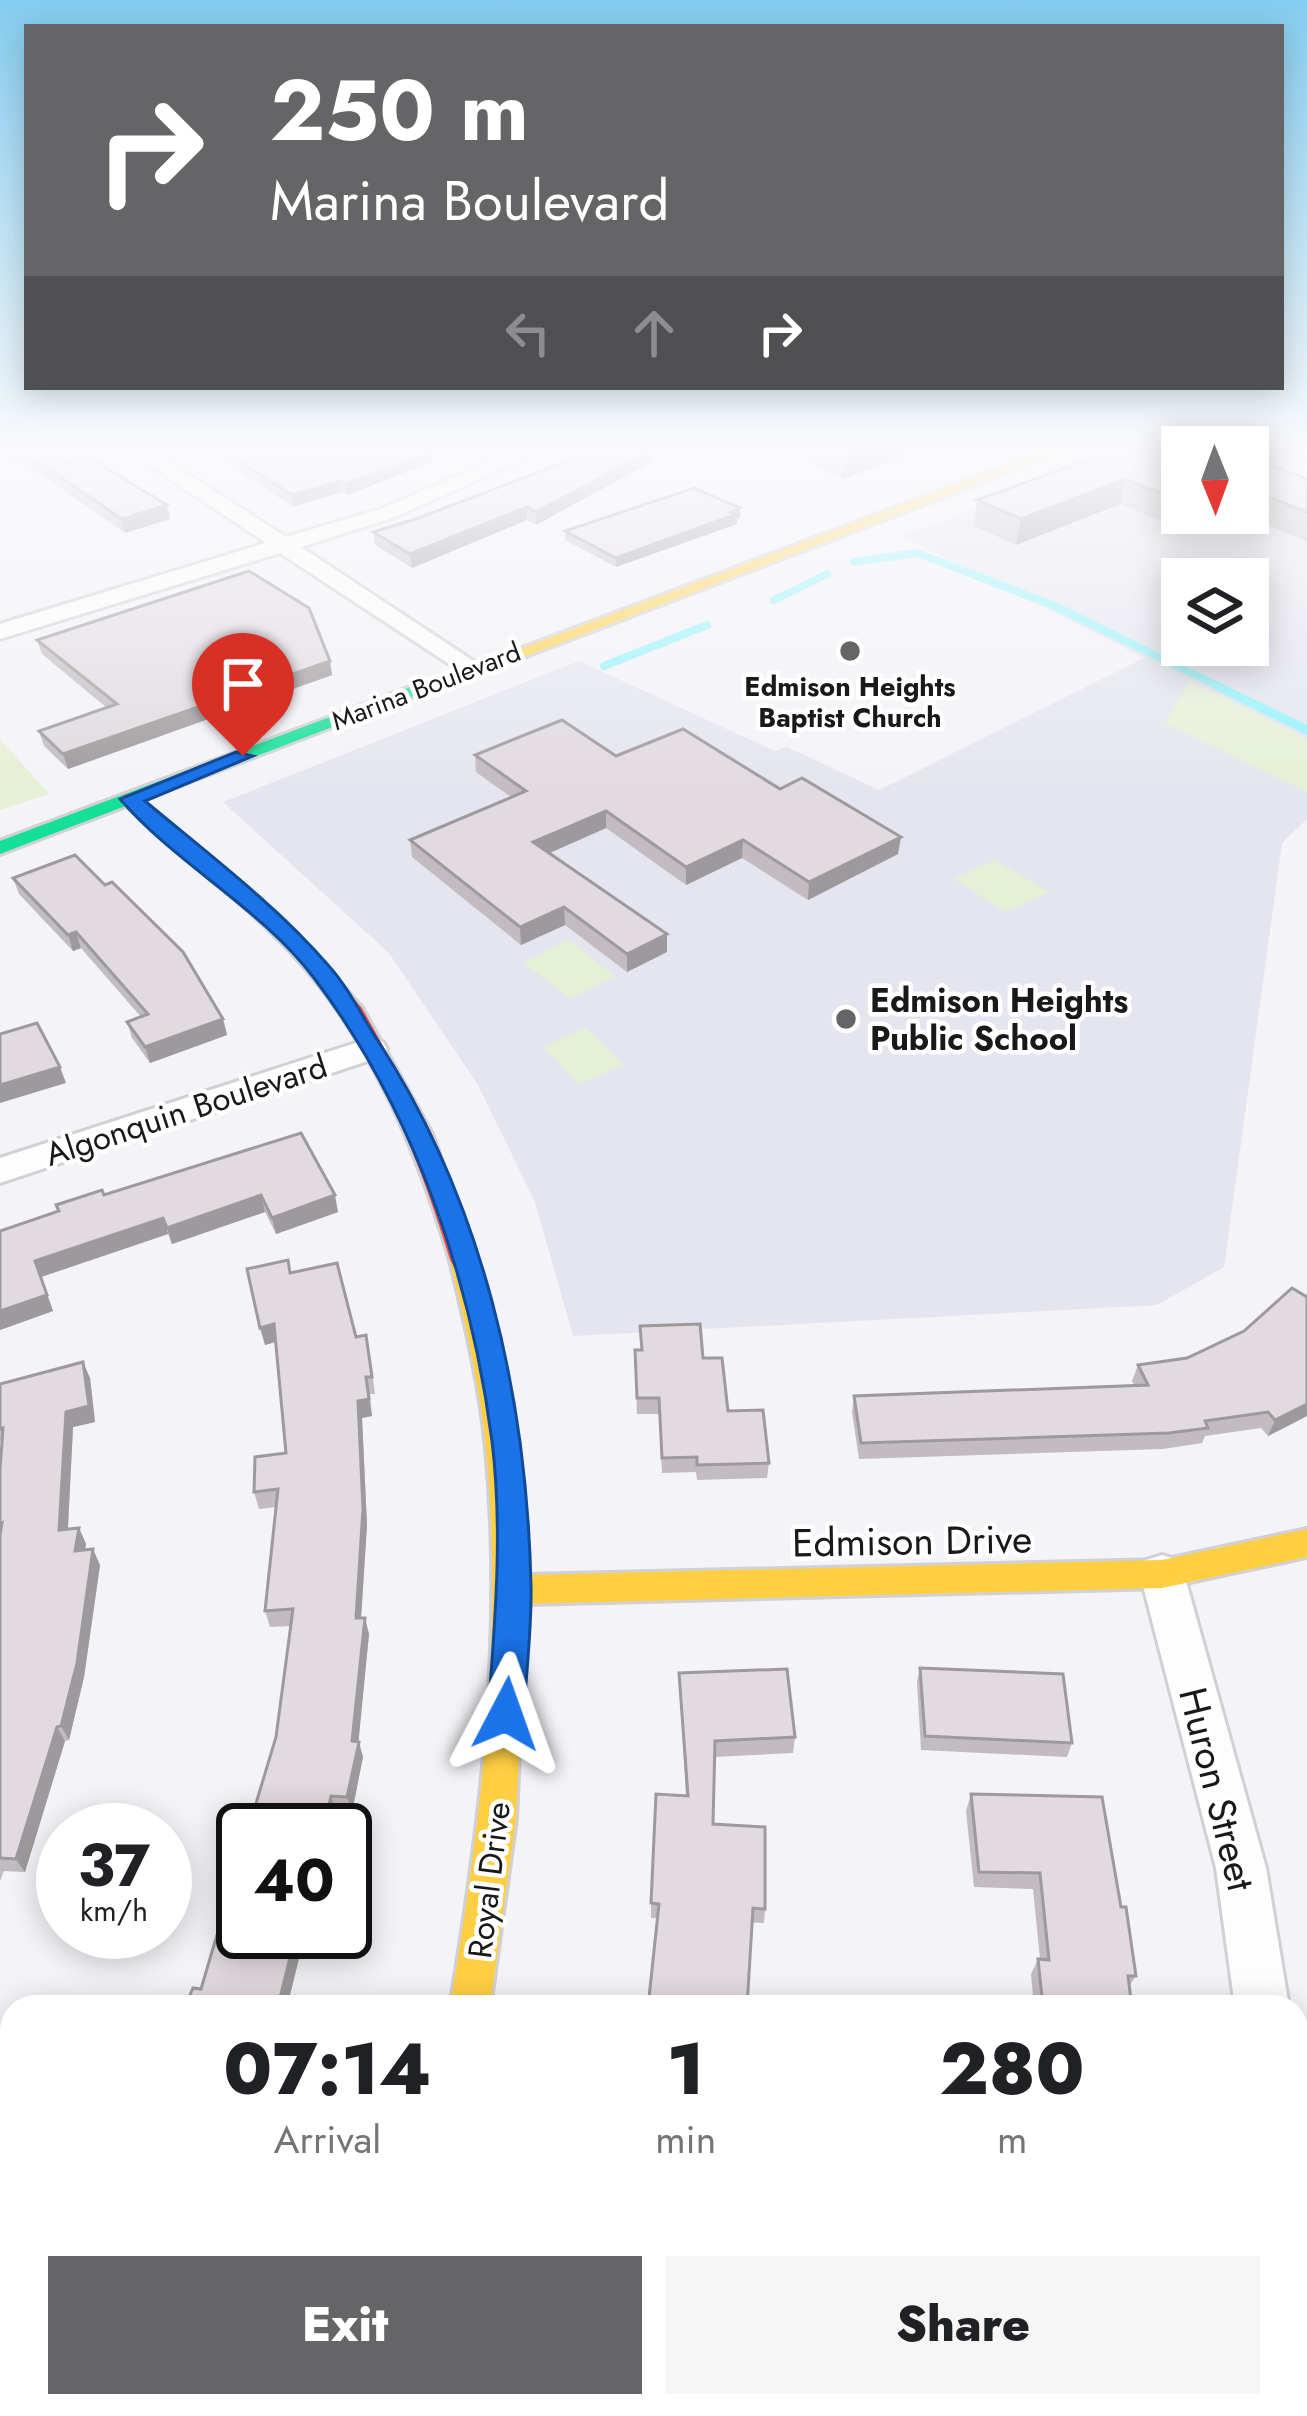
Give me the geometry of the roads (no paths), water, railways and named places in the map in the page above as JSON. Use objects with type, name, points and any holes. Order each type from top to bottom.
[{"type":"street","points":[[0,632],[226,565]]},
{"type":"street","points":[[313,565],[472,668]]},
{"type":"street","name":"Marina Boulevard","points":[[0,848],[750,565]]},
{"type":"street","name":"Royal Drive","points":[[131,799],[251,902],[322,972],[371,1049],[445,1190],[483,1321],[507,1442],[515,1590],[494,1879],[472,1995]]},
{"type":"street","name":"Algonquin Boulevard","points":[[0,1171],[371,1049]]},
{"type":"street","name":"Edmison Drive","points":[[515,1590],[1162,1574],[1307,1544]]},
{"type":"street","name":"Huron Street","points":[[1162,1574],[1241,1868],[1260,1995]]},
{"type":"waterway","points":[[948,565],[1055,606],[1224,689]]},
{"type":"waterway","points":[[774,600],[827,574]]},
{"type":"waterway","points":[[604,666],[707,625]]},
{"type":"waterway","points":[[1217,686],[1307,730]]},
{"type":"place","name":"Edmison Heights Baptist Church","points":[[850,651]]},
{"type":"place","name":"Edmison Heights Public School","points":[[846,1019]]}]
